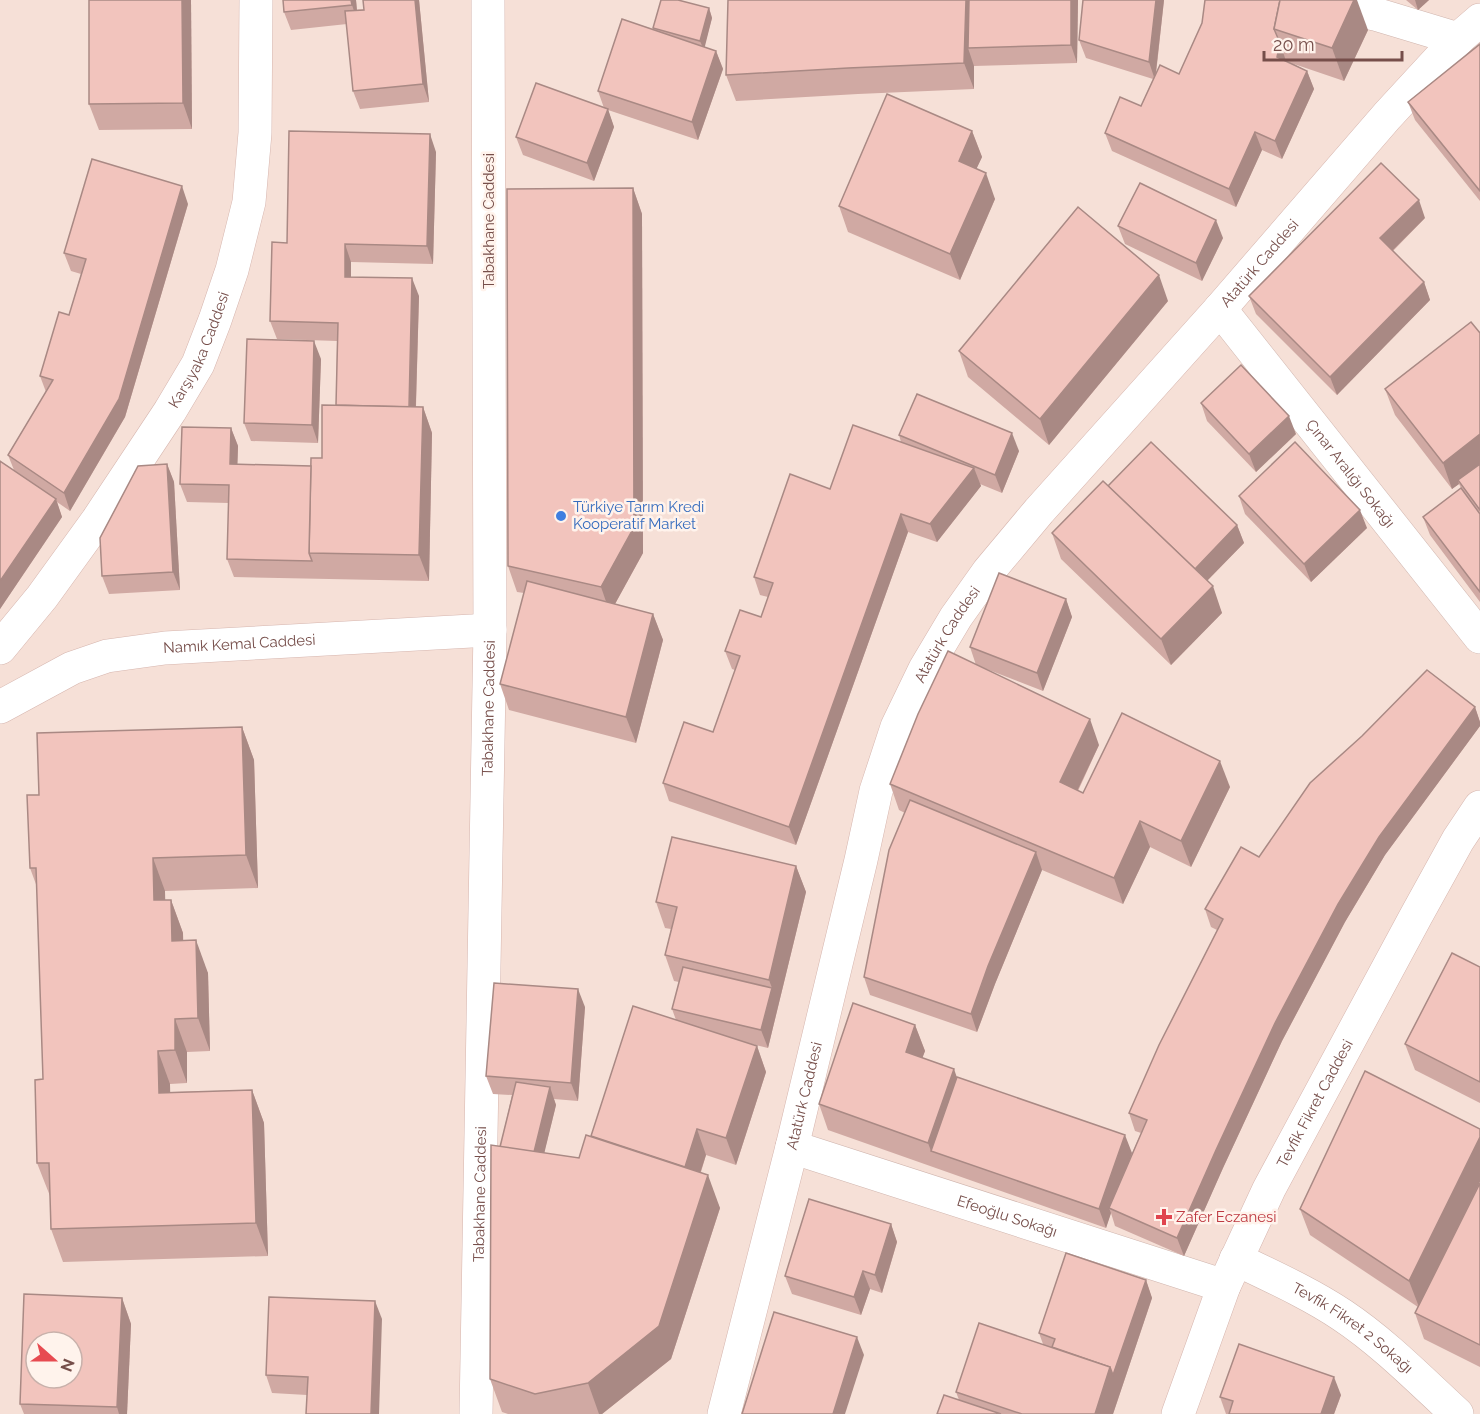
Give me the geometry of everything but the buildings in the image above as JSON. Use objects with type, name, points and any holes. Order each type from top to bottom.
[{"type":"street","name":"Karşıyaka Caddesi","points":[[0,648],[42,597],[97,521],[170,411],[198,364],[232,270],[249,202],[255,133],[256,0]]},
{"type":"street","name":"Tabakhane Caddesi","points":[[476,1414],[490,630],[488,0]]},
{"type":"street","points":[[1308,0],[1375,14],[1469,29]]},
{"type":"street","name":"Atatürk Caddesi","points":[[724,1414],[792,1147],[876,791],[897,727],[925,669],[956,617],[988,572],[1047,502],[1220,309],[1387,116],[1469,29]]},
{"type":"street","name":"Çınar Aralığı Sokağı","points":[[1220,309],[1480,637]]},
{"type":"street","name":"Namık Kemal Caddesi","points":[[0,707],[72,668],[107,656],[165,648],[490,630]]},
{"type":"street","name":"Tevfik Fikret Caddesi","points":[[1178,1414],[1230,1272],[1269,1189],[1458,840],[1480,807]]},
{"type":"street","name":"Efeoğlu Sokağı","points":[[792,1147],[1230,1272]]},
{"type":"street","name":"Tevfik Fikret 2 Sokağı","points":[[1230,1272],[1301,1291],[1341,1314],[1380,1343],[1457,1414]]},
{"type":"shaded area","points":[[0,0],[1480,0],[1480,1414],[0,1414]]},
{"type":"place","name":"Türkiye Tarım Kredi Kooperatif Market","points":[[561,516]]},
{"type":"place","name":"Zafer Eczanesi","points":[[1164,1217]]}]
